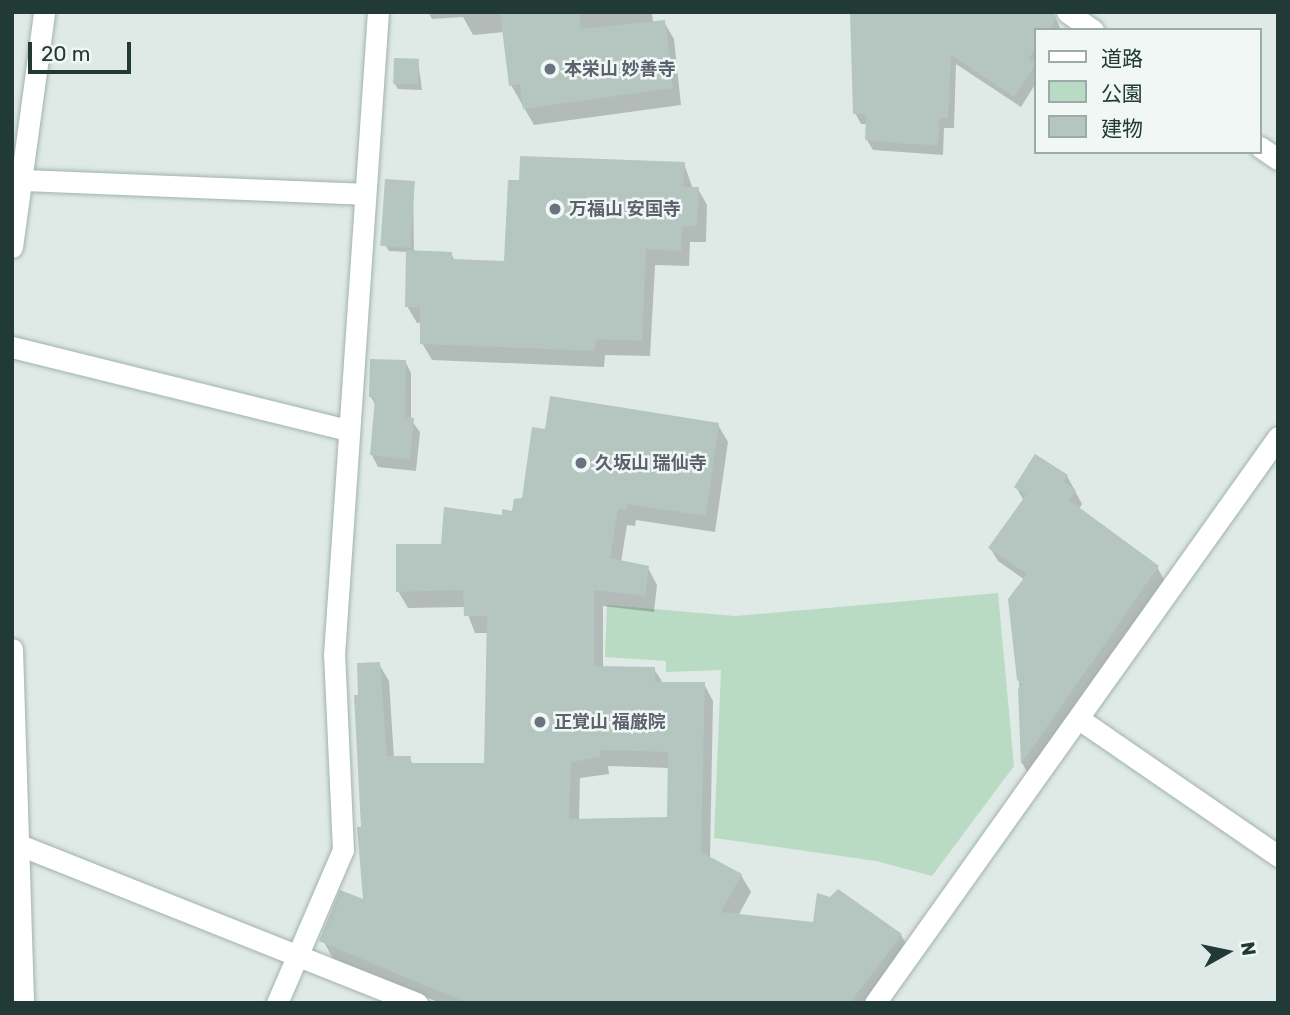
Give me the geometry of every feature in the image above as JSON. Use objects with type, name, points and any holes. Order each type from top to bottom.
[{"type":"street","points":[[12,247],[44,12]]},
{"type":"street","points":[[277,1003],[342,850],[334,655],[378,12]]},
{"type":"street","points":[[1067,12],[1090,28]]},
{"type":"street","points":[[1262,147],[1278,159]]},
{"type":"street","points":[[22,180],[365,194]]},
{"type":"street","points":[[12,347],[348,430]]},
{"type":"street","points":[[875,1003],[1278,437]]},
{"type":"street","points":[[12,649],[15,842],[23,1003]]},
{"type":"street","points":[[1079,719],[1278,856]]},
{"type":"street","points":[[15,842],[417,1003]]},
{"type":"green space","points":[[998,593],[1014,766],[932,876],[876,861],[714,838],[721,670],[666,672],[666,661],[605,657],[607,605],[735,616]]},
{"type":"building","points":[[500,12],[579,12],[581,29],[665,20],[673,88],[523,109],[520,84],[509,86]]},
{"type":"building","points":[[850,12],[1054,13],[1056,19],[1050,28],[1034,28],[1034,51],[1028,59],[1034,63],[1034,67],[1014,97],[951,55],[948,118],[939,118],[938,145],[865,140],[866,114],[853,114]]},
{"type":"building","points":[[394,58],[419,59],[418,85],[393,84]]},
{"type":"building","points":[[520,156],[685,162],[683,187],[699,187],[697,226],[682,226],[681,251],[646,249],[642,341],[596,339],[595,351],[420,344],[420,307],[405,307],[406,250],[452,252],[452,259],[504,261],[508,180],[519,180]]},
{"type":"building","points":[[385,179],[415,181],[410,248],[380,246]]},
{"type":"building","points":[[370,359],[406,360],[405,417],[414,418],[410,460],[370,455],[375,398],[369,397]]},
{"type":"building","points":[[550,396],[719,423],[706,516],[627,504],[626,510],[618,509],[610,558],[649,566],[645,596],[594,590],[594,666],[655,667],[655,682],[705,682],[701,852],[742,874],[721,912],[813,922],[817,893],[830,897],[838,889],[902,934],[850,1003],[467,1003],[319,941],[340,890],[363,899],[357,827],[361,827],[354,695],[358,695],[357,663],[380,662],[387,756],[411,756],[410,763],[484,763],[487,616],[464,616],[463,590],[396,592],[396,544],[441,544],[444,507],[502,515],[502,509],[512,511],[514,499],[522,498],[532,427],[545,429]],"holes":[[[600,750],[668,752],[667,817],[569,819],[571,762],[600,757]]]},
{"type":"building","points":[[1035,454],[1068,475],[1064,482],[1076,490],[1069,500],[1159,566],[1021,764],[1018,689],[1022,684],[1017,680],[1008,599],[1027,574],[988,548],[1026,495],[1014,487]]},
{"type":"place","name":"本栄山 妙善寺","points":[[550,69]]},
{"type":"place","name":"万福山 安国寺","points":[[555,209]]},
{"type":"place","name":"久坂山 瑞仙寺","points":[[581,463]]},
{"type":"place","name":"正覚山 福厳院","points":[[540,722]]}]
